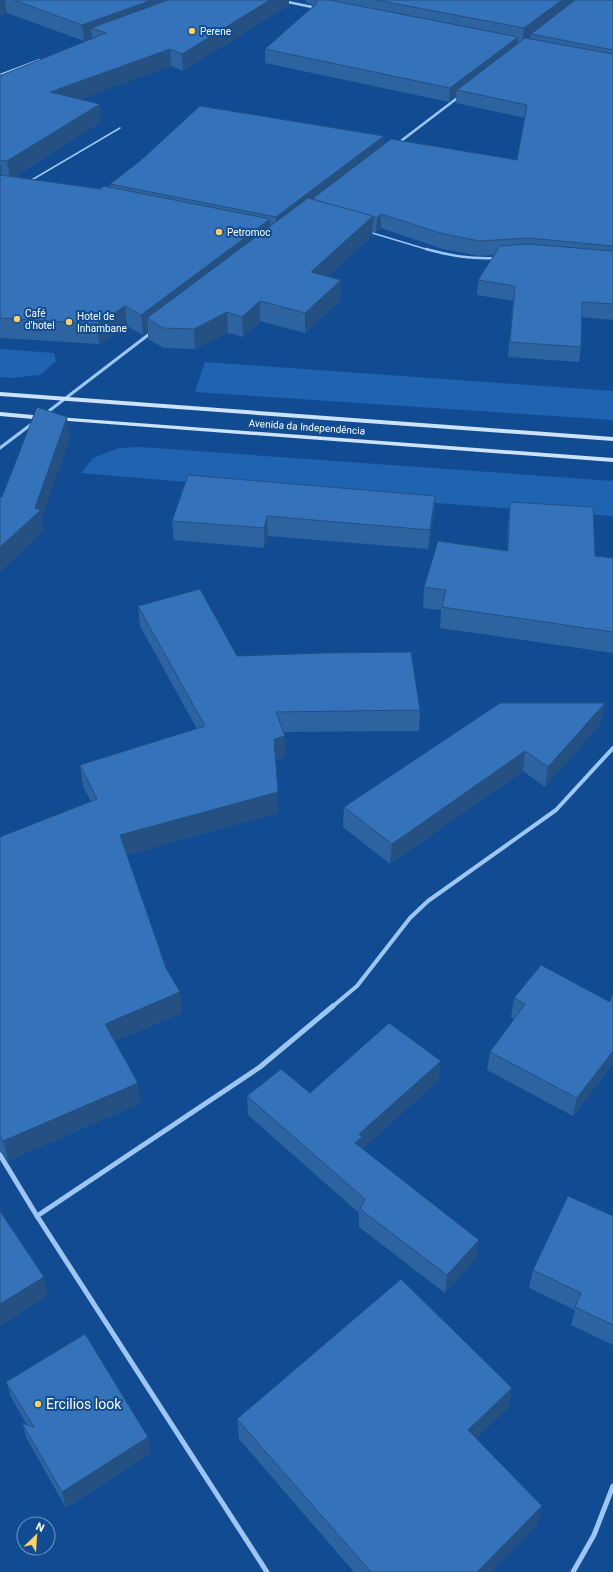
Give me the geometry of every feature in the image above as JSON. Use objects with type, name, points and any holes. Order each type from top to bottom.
[{"type":"main road","name":"Avenida da Independência","points":[[0,394],[64,400],[613,439]]},
{"type":"main road","name":"Avenida da Independência","points":[[0,414],[613,460]]},
{"type":"street","points":[[278,0],[324,9]]},
{"type":"street","points":[[0,75],[44,59]]},
{"type":"street","points":[[395,146],[465,93]]},
{"type":"street","points":[[0,448],[158,328]]},
{"type":"street","points":[[36,1216],[266,1062],[358,986],[410,918],[428,901],[556,810],[613,748]]},
{"type":"street","points":[[0,1155],[36,1216],[267,1572]]},
{"type":"street","points":[[573,1572],[594,1534],[613,1486]]},
{"type":"lane","points":[[23,184],[120,128]]},
{"type":"lane","points":[[366,231],[455,257],[477,259],[502,257]]},
{"type":"shaded area","points":[[0,349],[54,353],[56,361],[40,375],[11,378],[0,377]]},
{"type":"shaded area","points":[[205,362],[613,391],[613,420],[195,392]]},
{"type":"shaded area","points":[[140,447],[613,481],[613,516],[383,499],[81,473],[93,458],[119,448]]},
{"type":"building","points":[[14,0],[152,0],[82,25]]},
{"type":"building","points":[[168,0],[270,0],[182,54],[170,49],[50,92],[100,104],[7,161],[0,160],[0,75],[106,33],[91,28]]},
{"type":"building","points":[[315,0],[329,0],[518,37],[450,88],[265,49],[317,3]]},
{"type":"building","points":[[376,0],[562,0],[524,28]]},
{"type":"building","points":[[575,0],[613,0],[613,50],[531,34]]},
{"type":"building","points":[[525,38],[613,54],[613,246],[528,238],[480,241],[444,234],[381,214],[377,218],[312,199],[391,139],[517,160],[527,105],[457,90]]},
{"type":"building","points":[[200,106],[384,136],[276,217],[110,184],[140,161]]},
{"type":"building","points":[[0,175],[100,189],[104,186],[270,219],[141,315],[125,306],[97,324],[0,318]]},
{"type":"building","points":[[308,198],[373,216],[311,272],[341,280],[305,313],[260,301],[242,317],[227,312],[194,329],[163,328],[147,318]]},
{"type":"building","points":[[528,244],[613,251],[613,304],[582,302],[581,347],[510,342],[515,286],[478,280],[500,246]]},
{"type":"building","points":[[37,407],[67,417],[35,508],[41,510],[0,547],[0,497],[2,497]]},
{"type":"building","points":[[188,475],[435,496],[430,530],[267,516],[264,528],[172,521]]},
{"type":"building","points":[[510,502],[593,507],[595,556],[613,558],[613,632],[442,607],[446,590],[424,587],[438,541],[508,551]]},
{"type":"building","points":[[200,589],[237,656],[411,652],[420,710],[276,712],[285,736],[274,739],[278,792],[120,835],[166,968],[180,992],[105,1024],[138,1083],[3,1141],[0,1136],[0,837],[97,799],[80,765],[205,726],[138,606]]},
{"type":"building","points":[[500,703],[605,703],[548,767],[525,751],[392,844],[344,807]]},
{"type":"building","points":[[541,965],[610,1002],[613,991],[613,1051],[577,1098],[490,1052],[525,1004],[514,998]]},
{"type":"building","points":[[389,1023],[441,1061],[359,1134],[362,1137],[355,1143],[479,1240],[447,1275],[360,1209],[365,1199],[247,1096],[281,1069],[310,1093]]},
{"type":"building","points":[[568,1196],[613,1216],[613,1325],[575,1307],[581,1293],[533,1270]]},
{"type":"building","points":[[0,1211],[44,1277],[0,1304]]},
{"type":"building","points":[[401,1279],[512,1388],[468,1430],[542,1506],[477,1572],[371,1572],[237,1419]]},
{"type":"building","points":[[85,1334],[148,1437],[62,1492],[22,1423],[34,1427],[6,1382]]},
{"type":"place","name":"Perene","points":[[192,31]]},
{"type":"place","name":"Petromoc","points":[[219,232]]},
{"type":"place","name":"Café d'hotel","points":[[17,319]]},
{"type":"place","name":"Hotel de Inhambane","points":[[69,322]]},
{"type":"place","name":"Ercilios look","points":[[38,1404]]}]
